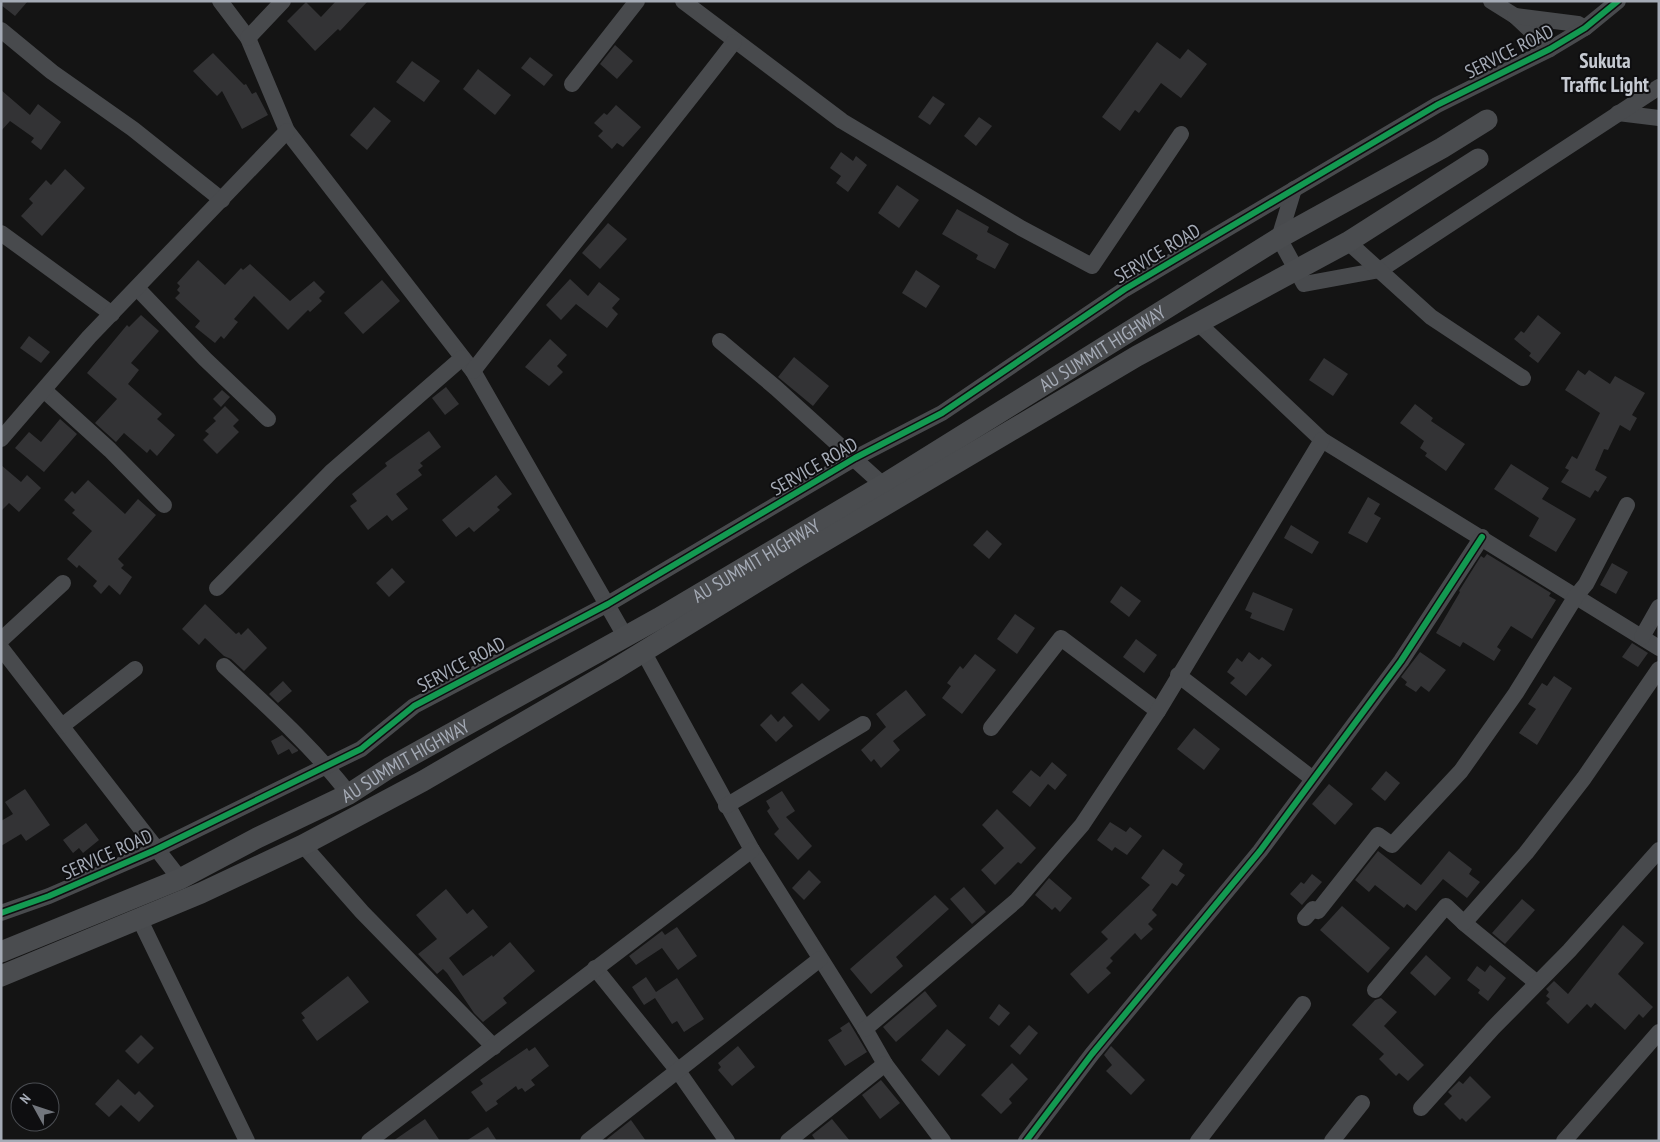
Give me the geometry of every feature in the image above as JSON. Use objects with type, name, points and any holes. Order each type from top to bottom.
[{"type":"main road","name":"AU SUMMIT HIGHWAY","points":[[1,952],[180,879],[257,838],[349,794],[389,768],[626,636],[883,485],[1279,238],[1442,148],[1487,120]]},
{"type":"main road","name":"AU SUMMIT HIGHWAY","points":[[1,976],[201,893],[303,845],[423,782],[1138,356],[1348,242],[1478,159]]},
{"type":"street","points":[[220,1],[248,38],[287,131],[473,371],[626,636]]},
{"type":"street","points":[[248,38],[283,1]]},
{"type":"street","points":[[572,84],[637,1]]},
{"type":"street","points":[[683,1],[734,42],[842,121],[1021,228],[1092,266],[1181,134]]},
{"type":"street","points":[[1491,1],[1515,16],[1550,49]]},
{"type":"street","name":"SERVICE ROAD","points":[[1,913],[48,896],[155,850],[362,749],[414,706],[608,604],[855,458],[942,413],[1125,289],[1437,105],[1550,49],[1585,28],[1618,1]]},
{"type":"street","points":[[1515,16],[1578,24],[1585,28]]},
{"type":"street","points":[[1,30],[52,72],[132,129],[222,200]]},
{"type":"street","points":[[473,371],[572,245],[646,158],[734,42]]},
{"type":"street","points":[[1294,189],[1279,238],[1304,284],[1380,270],[1618,113],[1656,93]]},
{"type":"street","points":[[1618,113],[1659,118]]},
{"type":"street","points":[[1,439],[112,314],[287,131]]},
{"type":"street","points":[[1,233],[112,314]]},
{"type":"street","points":[[1348,242],[1431,317],[1523,378]]},
{"type":"street","points":[[137,288],[204,359],[268,419]]},
{"type":"street","points":[[1199,324],[1322,440],[1659,648]]},
{"type":"street","points":[[720,341],[855,458],[883,485]]},
{"type":"street","points":[[217,588],[331,472],[462,358]]},
{"type":"street","points":[[45,391],[110,450],[164,505]]},
{"type":"street","points":[[866,1029],[1018,900],[1082,824],[1158,711],[1178,675],[1322,440]]},
{"type":"street","points":[[1305,918],[1313,909],[1318,911],[1378,835],[1392,845],[1460,771],[1516,693],[1576,596],[1586,584],[1626,505]]},
{"type":"street","points":[[1026,1141],[1092,1054],[1260,852],[1401,661],[1482,538]]},
{"type":"street","points":[[1,640],[63,584]]},
{"type":"street","points":[[1642,637],[1659,607]]},
{"type":"street","points":[[991,728],[1061,638],[1158,711]]},
{"type":"street","points":[[1,648],[155,850],[180,879]]},
{"type":"street","points":[[643,651],[726,806],[752,850],[820,960],[866,1029],[885,1064],[943,1141]]},
{"type":"street","points":[[224,666],[286,723],[328,766],[349,794]]},
{"type":"street","points":[[1464,923],[1526,853],[1584,778],[1659,668]]},
{"type":"street","points":[[62,726],[135,669]]},
{"type":"street","points":[[1178,675],[1313,779]]},
{"type":"street","points":[[726,806],[863,724]]},
{"type":"street","points":[[303,845],[362,912],[494,1048]]},
{"type":"street","points":[[369,1141],[494,1048],[595,968],[752,850]]},
{"type":"street","points":[[1421,1108],[1492,1028],[1569,951],[1659,850]]},
{"type":"street","points":[[1376,990],[1446,906],[1537,983]]},
{"type":"street","points":[[139,918],[246,1141]]},
{"type":"street","points":[[588,1141],[820,960]]},
{"type":"street","points":[[595,968],[678,1071],[727,1141]]},
{"type":"street","points":[[1198,1141],[1303,1004]]},
{"type":"street","points":[[1564,1141],[1659,1032]]},
{"type":"street","points":[[788,1141],[885,1064]]},
{"type":"street","points":[[1332,1141],[1362,1103]]},
{"type":"building","points":[[1,1],[28,1],[15,16],[1,5]]},
{"type":"building","points":[[336,1],[368,1],[340,31],[338,29],[315,51],[287,21],[306,2],[321,17]]},
{"type":"building","points":[[1157,42],[1180,59],[1188,49],[1207,64],[1181,98],[1161,83],[1139,113],[1135,110],[1120,131],[1102,117]]},
{"type":"building","points":[[615,45],[633,61],[617,79],[600,64]]},
{"type":"building","points":[[213,53],[244,85],[246,84],[252,94],[256,92],[268,115],[242,129],[222,91],[217,96],[193,71]]},
{"type":"building","points":[[530,57],[553,75],[544,86],[521,68]]},
{"type":"building","points":[[412,61],[440,81],[424,102],[396,82]]},
{"type":"building","points":[[478,69],[511,95],[495,115],[463,89]]},
{"type":"building","points":[[1,90],[30,115],[38,104],[61,122],[41,150],[31,142],[34,138],[10,121],[1,131]]},
{"type":"building","points":[[933,96],[945,104],[930,125],[918,117]]},
{"type":"building","points":[[616,105],[641,127],[623,147],[617,143],[612,149],[598,136],[603,131],[594,123],[604,113],[607,115]]},
{"type":"building","points":[[374,107],[391,121],[367,150],[350,135]]},
{"type":"building","points":[[979,117],[992,126],[976,146],[964,136]]},
{"type":"building","points":[[841,152],[853,161],[856,156],[867,165],[848,192],[836,183],[841,176],[830,168]]},
{"type":"building","points":[[65,169],[85,188],[42,236],[21,216],[33,203],[29,199],[46,180],[51,185]]},
{"type":"building","points":[[897,185],[919,200],[899,228],[878,213]]},
{"type":"building","points":[[957,209],[989,227],[987,232],[1009,244],[995,269],[976,259],[978,255],[942,234]]},
{"type":"building","points":[[608,223],[627,239],[600,269],[582,253]]},
{"type":"building","points":[[198,260],[225,285],[241,268],[243,270],[250,264],[290,301],[314,281],[325,292],[319,298],[322,301],[310,312],[308,310],[288,330],[254,296],[234,319],[238,322],[224,339],[221,336],[215,343],[195,327],[200,321],[175,298],[180,293],[177,290],[180,286],[177,283]]},
{"type":"building","points":[[916,270],[940,286],[926,308],[902,293]]},
{"type":"building","points":[[570,279],[588,296],[599,282],[620,299],[612,308],[618,314],[607,328],[576,304],[561,320],[546,305]]},
{"type":"building","points":[[382,280],[400,301],[363,334],[344,313]]},
{"type":"building","points":[[141,315],[159,331],[131,363],[139,370],[128,384],[162,414],[157,419],[175,435],[157,456],[150,449],[147,453],[124,433],[116,442],[95,423],[117,399],[87,373],[127,325],[129,327]]},
{"type":"building","points":[[1538,315],[1561,333],[1538,363],[1529,356],[1531,353],[1514,339],[1521,331],[1524,333]]},
{"type":"building","points":[[29,336],[50,352],[41,363],[20,348]]},
{"type":"building","points":[[550,339],[567,355],[557,366],[563,372],[549,386],[525,367]]},
{"type":"building","points":[[794,357],[829,386],[813,406],[778,377]]},
{"type":"building","points":[[1324,358],[1348,374],[1333,396],[1309,380]]},
{"type":"building","points":[[1578,370],[1585,375],[1589,370],[1610,384],[1615,376],[1645,393],[1632,415],[1637,418],[1630,431],[1620,425],[1608,450],[1604,449],[1595,470],[1607,477],[1598,492],[1595,490],[1590,498],[1561,482],[1569,470],[1565,468],[1572,456],[1577,459],[1600,413],[1565,390]]},
{"type":"building","points":[[446,387],[459,404],[445,415],[432,398]]},
{"type":"building","points":[[222,390],[230,397],[221,407],[213,399]]},
{"type":"building","points":[[1415,404],[1433,418],[1431,421],[1465,444],[1446,471],[1425,456],[1427,453],[1420,448],[1424,441],[1400,423]]},
{"type":"building","points":[[225,406],[239,420],[233,426],[239,432],[217,454],[203,440],[209,434],[205,431],[216,421],[213,418]]},
{"type":"building","points":[[60,419],[77,434],[44,472],[15,448],[29,432],[41,442]]},
{"type":"building","points":[[429,431],[441,447],[420,463],[423,466],[418,470],[422,475],[396,494],[408,509],[392,521],[387,515],[368,530],[350,506],[357,501],[352,494],[387,466],[385,463]]},
{"type":"building","points":[[1511,464],[1549,488],[1542,499],[1576,519],[1556,552],[1529,536],[1539,518],[1494,489]]},
{"type":"building","points":[[1,465],[21,482],[27,475],[41,488],[19,512],[9,503],[1,511]]},
{"type":"building","points":[[496,475],[512,494],[497,507],[500,510],[474,532],[469,527],[456,537],[442,520]]},
{"type":"building","points":[[88,480],[125,514],[138,499],[156,515],[118,559],[124,565],[121,568],[132,577],[120,595],[109,585],[101,594],[93,586],[97,581],[79,565],[77,568],[67,559],[92,531],[72,513],[75,510],[64,500],[72,491],[75,494]]},
{"type":"building","points":[[1368,497],[1380,504],[1374,514],[1381,518],[1367,543],[1348,533]]},
{"type":"building","points":[[1291,525],[1319,542],[1312,554],[1284,538]]},
{"type":"building","points":[[987,530],[1002,544],[989,559],[973,545]]},
{"type":"building","points":[[1487,554],[1551,593],[1549,596],[1556,600],[1532,639],[1511,626],[1497,647],[1501,650],[1494,661],[1463,642],[1460,647],[1436,633],[1481,556],[1484,558]]},
{"type":"building","points":[[1612,563],[1628,572],[1616,594],[1600,585]]},
{"type":"building","points":[[392,568],[405,582],[389,597],[376,583]]},
{"type":"building","points":[[1121,586],[1141,601],[1129,617],[1110,602]]},
{"type":"building","points":[[1253,592],[1293,609],[1284,631],[1250,618],[1252,613],[1245,610]]},
{"type":"building","points":[[205,604],[236,634],[239,632],[241,635],[248,628],[267,648],[244,671],[205,638],[199,645],[182,629]]},
{"type":"building","points":[[1015,614],[1035,628],[1017,654],[997,639]]},
{"type":"building","points":[[1136,639],[1157,655],[1144,673],[1123,657]]},
{"type":"building","points":[[1632,643],[1648,653],[1638,667],[1622,657]]},
{"type":"building","points":[[1249,652],[1259,660],[1262,657],[1272,665],[1246,696],[1230,683],[1235,678],[1227,672],[1237,658],[1242,662]]},
{"type":"building","points":[[1420,652],[1446,670],[1429,692],[1421,686],[1416,692],[1405,685],[1407,682],[1401,677]]},
{"type":"building","points":[[975,654],[996,670],[962,714],[942,698],[951,686],[947,683],[960,666],[963,669]]},
{"type":"building","points":[[1554,676],[1572,688],[1537,745],[1519,733],[1536,709],[1528,704],[1542,683],[1547,686]]},
{"type":"building","points":[[283,681],[292,691],[278,703],[269,694]]},
{"type":"building","points":[[802,683],[830,710],[819,721],[791,693]]},
{"type":"building","points":[[906,690],[926,715],[893,741],[900,750],[881,768],[874,759],[871,762],[861,750],[886,727],[876,714]]},
{"type":"building","points":[[771,714],[778,722],[784,716],[793,726],[776,742],[760,725]]},
{"type":"building","points":[[1194,728],[1220,749],[1204,770],[1177,749]]},
{"type":"building","points":[[282,735],[298,751],[292,754],[289,749],[278,755],[271,741]]},
{"type":"building","points":[[1052,762],[1067,775],[1055,790],[1048,784],[1030,807],[1012,792],[1031,770],[1040,777]]},
{"type":"building","points":[[1386,771],[1400,783],[1385,801],[1371,789]]},
{"type":"building","points":[[1329,784],[1353,804],[1335,825],[1312,804]]},
{"type":"building","points":[[25,789],[50,825],[26,841],[21,834],[1,846],[1,821],[13,814],[5,802]]},
{"type":"building","points":[[782,791],[795,811],[786,817],[812,846],[798,860],[774,834],[779,829],[767,811],[770,808],[766,801]]},
{"type":"building","points":[[997,809],[1036,848],[1021,864],[1018,862],[995,885],[981,870],[1004,848],[982,825]]},
{"type":"building","points":[[1110,822],[1126,832],[1130,827],[1142,836],[1127,855],[1115,847],[1112,851],[1097,840]]},
{"type":"building","points":[[86,823],[99,840],[83,853],[79,848],[73,853],[63,840]]},
{"type":"building","points":[[1163,849],[1183,864],[1179,871],[1185,875],[1177,886],[1172,883],[1152,910],[1157,915],[1148,924],[1153,929],[1141,940],[1135,933],[1110,958],[1113,961],[1106,968],[1111,973],[1088,994],[1070,974],[1108,939],[1101,932],[1150,885],[1141,878]]},
{"type":"building","points":[[1378,851],[1421,885],[1449,851],[1472,869],[1469,874],[1480,882],[1467,898],[1443,879],[1416,911],[1407,904],[1404,908],[1375,885],[1369,892],[1355,880]]},
{"type":"building","points":[[809,870],[821,882],[804,900],[792,888]]},
{"type":"building","points":[[1312,874],[1322,882],[1302,905],[1290,894],[1301,882],[1304,884]]},
{"type":"building","points":[[1049,878],[1072,898],[1060,912],[1055,907],[1052,910],[1035,895]]},
{"type":"building","points":[[964,887],[986,912],[972,924],[950,899]]},
{"type":"building","points":[[446,889],[467,914],[473,909],[488,927],[449,958],[463,976],[492,955],[493,957],[510,942],[535,971],[503,998],[507,1003],[483,1022],[474,1013],[447,973],[443,969],[437,974],[418,954],[437,939],[416,915]]},
{"type":"building","points":[[935,895],[949,909],[896,957],[903,966],[871,994],[850,969]]},
{"type":"building","points":[[1522,899],[1535,910],[1505,944],[1492,933]]},
{"type":"building","points":[[1342,906],[1390,948],[1368,973],[1320,930]]},
{"type":"building","points":[[1623,925],[1644,943],[1618,974],[1653,1007],[1643,1018],[1639,1014],[1625,1030],[1595,1003],[1591,1008],[1587,1004],[1568,1024],[1546,1003],[1550,999],[1546,996],[1549,992],[1546,989],[1554,981],[1568,994]]},
{"type":"building","points":[[677,927],[697,956],[678,970],[662,948],[636,965],[629,956],[662,931],[665,935]]},
{"type":"building","points":[[1426,955],[1451,978],[1435,996],[1410,973]]},
{"type":"building","points":[[1490,965],[1506,978],[1488,1001],[1478,993],[1480,990],[1467,980],[1477,966],[1485,972]]},
{"type":"building","points":[[348,976],[369,1002],[317,1041],[302,1020],[305,1018],[301,1013]]},
{"type":"building","points":[[646,977],[656,992],[677,978],[704,1019],[684,1032],[677,1021],[672,1024],[655,998],[644,1005],[632,987]]},
{"type":"building","points":[[925,991],[937,1006],[896,1042],[883,1027]]},
{"type":"building","points":[[1381,998],[1397,1012],[1384,1026],[1424,1065],[1408,1081],[1399,1073],[1396,1076],[1379,1059],[1384,1054],[1352,1025],[1375,1000]]},
{"type":"building","points":[[999,1004],[1010,1013],[999,1026],[989,1018]]},
{"type":"building","points":[[849,1022],[867,1052],[845,1066],[828,1040],[842,1031],[840,1028]]},
{"type":"building","points":[[1029,1025],[1038,1033],[1020,1055],[1010,1046]]},
{"type":"building","points":[[947,1029],[966,1045],[939,1076],[921,1060]]},
{"type":"building","points":[[141,1035],[154,1048],[138,1064],[125,1051]]},
{"type":"building","points":[[738,1046],[755,1067],[732,1086],[718,1070],[721,1067],[718,1063]]},
{"type":"building","points":[[1111,1046],[1145,1080],[1131,1095],[1106,1071],[1112,1065],[1104,1055]]},
{"type":"building","points":[[535,1047],[549,1066],[531,1080],[535,1085],[525,1092],[522,1088],[518,1090],[516,1086],[496,1101],[498,1104],[486,1112],[471,1092],[483,1084],[480,1080],[527,1048],[529,1051]]},
{"type":"building","points":[[1012,1063],[1028,1079],[1009,1099],[1012,1103],[1001,1114],[981,1095]]},
{"type":"building","points":[[1470,1076],[1491,1097],[1466,1122],[1462,1118],[1460,1120],[1444,1104],[1452,1096],[1448,1092],[1459,1081],[1463,1084]]},
{"type":"building","points":[[118,1079],[135,1095],[139,1091],[154,1106],[139,1122],[121,1105],[109,1117],[95,1104]]},
{"type":"building","points":[[881,1080],[900,1103],[880,1119],[862,1095]]},
{"type":"building","points":[[425,1119],[440,1141],[393,1141]]},
{"type":"building","points":[[832,1119],[850,1141],[816,1141],[812,1135]]},
{"type":"building","points":[[631,1120],[646,1141],[608,1141],[607,1139]]},
{"type":"building","points":[[488,1127],[497,1141],[466,1141]]},
{"type":"cycle path","points":[[1,913],[49,896],[155,850],[361,749],[414,706],[608,604],[855,458],[942,413],[1125,289],[1437,105],[1550,49],[1585,28],[1618,1]]},
{"type":"cycle path","points":[[1026,1141],[1092,1054],[1260,851],[1401,661],[1482,537]]},
{"type":"district","name":"Sukuta Traffic Light","points":[[1605,72]]}]
